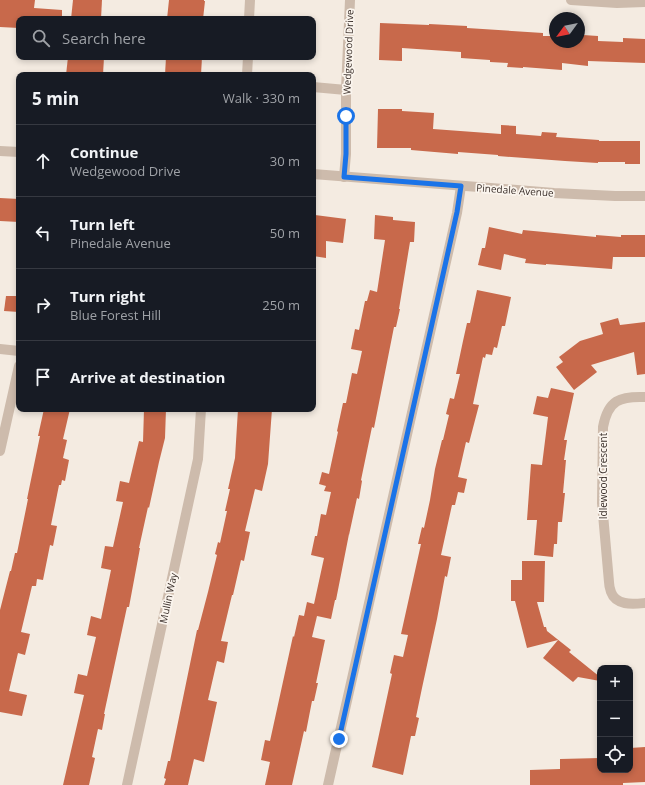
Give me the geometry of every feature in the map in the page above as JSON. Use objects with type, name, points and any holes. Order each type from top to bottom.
[{"type":"street","points":[[249,16],[250,0]]},
{"type":"street","name":"Wedgewood Drive","points":[[344,177],[346,154],[346,90],[350,0]]},
{"type":"street","points":[[571,0],[617,4],[645,2]]},
{"type":"street","points":[[247,72],[248,60]]},
{"type":"street","points":[[316,87],[346,90]]},
{"type":"street","points":[[0,151],[16,152]]},
{"type":"street","name":"Pinedale Avenue","points":[[316,174],[554,193],[645,196]]},
{"type":"street","points":[[328,785],[457,212],[461,186]]},
{"type":"street","points":[[0,349],[16,351]]},
{"type":"street","points":[[0,451],[16,379]]},
{"type":"street","name":"Idlewood Crescent","points":[[645,397],[631,396],[621,399],[613,405],[605,417],[603,427],[602,503],[611,592],[615,598],[622,602],[630,604],[645,603]]},
{"type":"street","name":"Mullin Way","points":[[127,785],[198,459],[201,412]]},
{"type":"building","points":[[0,0],[35,0],[34,8],[62,10],[62,16],[16,16],[16,28],[0,27]]},
{"type":"building","points":[[73,0],[102,0],[101,16],[71,16]]},
{"type":"building","points":[[169,0],[205,1],[203,16],[167,16]]},
{"type":"building","points":[[380,23],[467,26],[467,28],[543,33],[543,36],[549,36],[549,48],[585,48],[585,35],[598,36],[598,41],[623,42],[623,38],[645,39],[645,63],[588,61],[588,66],[562,63],[562,70],[507,67],[508,63],[461,58],[461,52],[402,48],[402,61],[379,60]]},
{"type":"building","points":[[68,60],[104,60],[103,72],[66,72]]},
{"type":"building","points":[[166,60],[202,60],[201,72],[165,72]]},
{"type":"building","points":[[378,109],[402,109],[402,111],[434,113],[433,129],[501,134],[501,125],[516,126],[516,134],[541,136],[542,132],[557,133],[556,137],[599,141],[640,141],[640,164],[625,164],[625,162],[598,163],[565,161],[458,152],[458,154],[411,150],[411,148],[377,148]]},
{"type":"building","points":[[0,198],[16,199],[16,222],[0,221]]},
{"type":"building","points":[[316,215],[346,219],[343,243],[326,241],[326,258],[316,256]]},
{"type":"building","points":[[375,215],[393,217],[393,220],[415,222],[414,242],[410,242],[400,309],[396,327],[394,327],[374,428],[372,427],[361,480],[359,499],[357,498],[336,600],[331,619],[317,616],[312,637],[325,640],[316,683],[318,683],[314,701],[312,701],[306,732],[304,731],[292,785],[265,785],[270,762],[261,760],[265,740],[270,741],[299,615],[304,616],[307,602],[314,604],[324,558],[311,555],[315,536],[317,536],[321,514],[326,515],[331,492],[324,491],[326,486],[319,484],[322,472],[329,474],[343,403],[346,403],[352,373],[357,374],[362,351],[351,349],[355,329],[359,330],[365,301],[367,301],[370,290],[377,292],[385,240],[374,239]]},
{"type":"building","points":[[489,227],[522,234],[523,230],[596,237],[596,235],[621,237],[621,235],[645,235],[645,257],[613,257],[612,269],[525,263],[526,259],[504,254],[501,270],[478,265],[482,248],[485,248]]},
{"type":"building","points":[[477,290],[511,297],[505,326],[502,326],[497,348],[494,347],[492,355],[486,354],[485,358],[483,357],[473,404],[479,405],[469,443],[466,442],[458,477],[467,479],[464,493],[458,492],[455,505],[452,505],[441,555],[451,557],[447,577],[445,576],[416,717],[419,718],[415,736],[411,736],[403,775],[372,767],[392,674],[390,673],[394,655],[403,657],[408,635],[401,634],[421,544],[418,544],[422,527],[424,528],[435,469],[449,415],[446,414],[450,398],[454,399],[460,374],[456,374],[467,323],[470,323]]},
{"type":"building","points":[[6,296],[16,296],[16,312],[4,311]]},
{"type":"building","points":[[618,318],[620,325],[645,322],[645,374],[637,375],[634,352],[591,365],[597,372],[574,390],[556,367],[563,362],[559,357],[580,341],[603,334],[600,323]]},
{"type":"building","points":[[551,388],[574,393],[564,440],[567,440],[564,460],[566,460],[563,493],[565,493],[562,522],[558,522],[557,544],[554,544],[553,557],[534,555],[537,520],[527,520],[531,464],[542,465],[548,417],[533,414],[537,396],[548,398]]},
{"type":"building","points":[[43,412],[69,412],[63,439],[67,440],[63,458],[69,460],[65,481],[62,480],[61,485],[59,485],[51,525],[57,526],[53,546],[50,545],[43,580],[37,579],[36,586],[32,586],[21,632],[30,634],[25,655],[18,653],[9,691],[27,695],[22,716],[0,712],[0,610],[15,553],[17,553],[40,436],[38,436]]},
{"type":"building","points":[[144,412],[166,412],[165,438],[139,548],[129,607],[127,607],[104,714],[102,730],[98,729],[92,757],[95,758],[89,785],[63,785],[84,695],[74,693],[78,674],[87,676],[96,637],[87,635],[91,616],[101,619],[111,570],[101,568],[105,546],[113,547],[123,502],[116,501],[120,481],[129,483],[139,441],[143,442]]},
{"type":"building","points":[[238,412],[272,412],[268,464],[262,491],[255,489],[245,531],[250,532],[244,561],[241,560],[221,641],[228,642],[224,663],[217,661],[208,700],[217,702],[204,762],[194,759],[188,785],[164,785],[166,779],[164,778],[168,761],[170,761],[197,630],[208,592],[217,555],[215,554],[218,542],[220,543],[227,511],[225,511],[230,489],[228,489],[235,458]]},
{"type":"building","points":[[522,561],[545,561],[544,602],[537,602],[544,627],[546,627],[547,631],[571,650],[569,652],[597,675],[597,680],[578,677],[573,682],[543,658],[558,640],[527,648],[515,601],[511,601],[511,580],[522,580]]},
{"type":"building","points":[[645,747],[645,782],[623,783],[623,785],[530,785],[530,770],[560,769],[560,759],[597,758],[597,773],[633,773],[633,748]]},
{"type":"route","points":[[339,739],[457,212],[461,186],[344,177],[346,154],[346,116]]}]
